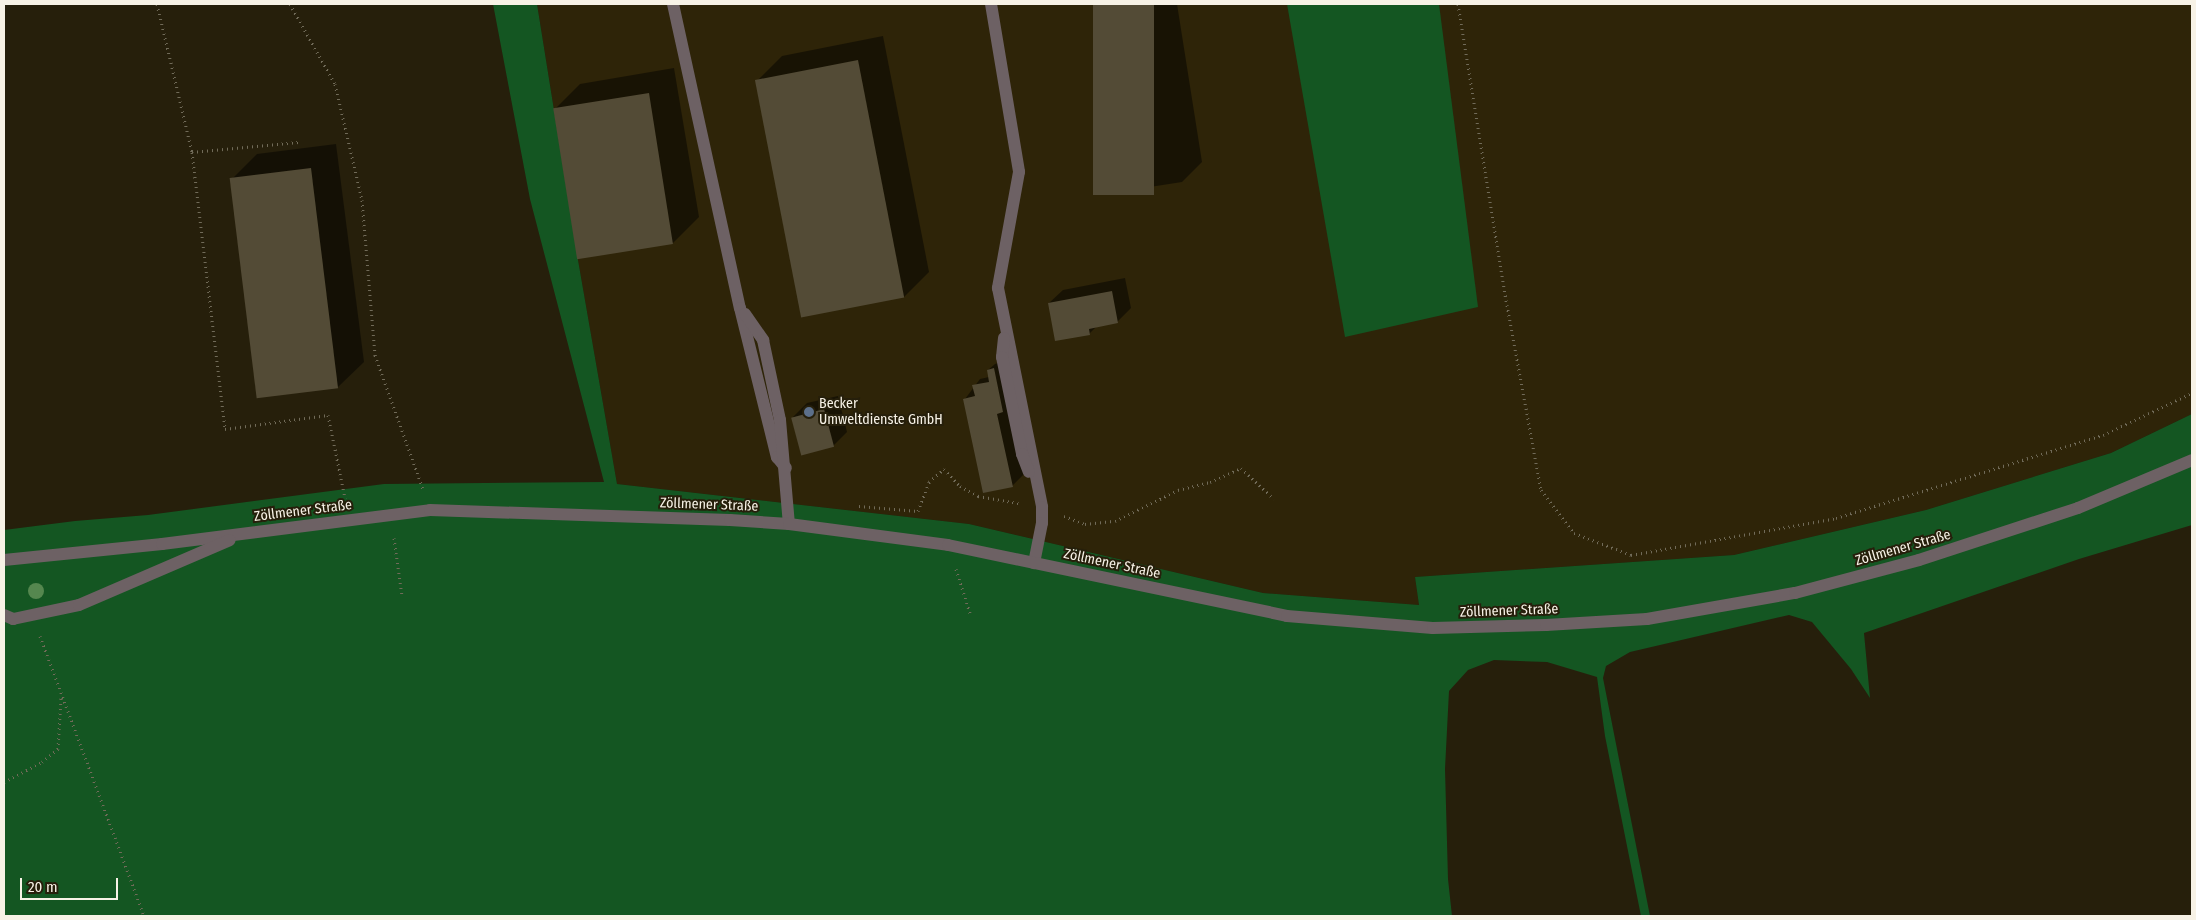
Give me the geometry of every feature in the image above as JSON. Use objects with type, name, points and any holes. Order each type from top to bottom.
[{"type":"street","points":[[673,4],[740,308],[777,456],[786,468],[789,524]]},
{"type":"street","points":[[991,4],[1019,172],[998,288],[1042,507],[1042,524],[1034,563]]},
{"type":"street","name":"Zöllmener Straße","points":[[4,560],[162,544],[430,510],[789,524],[948,545],[1287,616],[1391,626],[1433,628],[1647,619],[1794,593],[1919,560],[2078,508],[2192,460]]},
{"type":"street","points":[[4,615],[13,619],[79,606],[245,533]]},
{"type":"path","points":[[157,4],[192,152],[225,429],[328,415],[350,520]]},
{"type":"path","points":[[290,4],[335,84],[362,200],[375,355],[430,510]]},
{"type":"path","points":[[1458,4],[1507,306],[1541,490],[1574,533],[1631,555],[1836,518],[2103,435],[2192,393]]},
{"type":"path","points":[[192,152],[299,142]]},
{"type":"path","points":[[859,506],[918,511],[929,482],[944,469],[960,486],[978,496],[1042,507],[1085,524],[1115,521],[1178,490],[1210,482],[1241,468],[1274,499]]},
{"type":"path","points":[[391,514],[402,596]]},
{"type":"path","points":[[948,545],[971,616]]},
{"type":"path","points":[[36,614],[41,642],[144,916]]},
{"type":"path","points":[[4,782],[42,762],[58,748],[61,695]]},
{"type":"shaded area","points":[[537,4],[2192,4],[2192,414],[2111,453],[1926,510],[1734,555],[1415,577],[1419,605],[1263,593],[969,524],[617,484],[578,260]]},
{"type":"green space","points":[[493,4],[537,4],[578,260],[617,484],[969,524],[1263,593],[1419,605],[1415,577],[1734,555],[1926,510],[2111,453],[2192,414],[2192,525],[2079,559],[1864,633],[1870,698],[1851,669],[1812,622],[1789,615],[1630,652],[1606,666],[1603,678],[1650,916],[1641,916],[1605,736],[1597,677],[1547,662],[1494,660],[1468,670],[1449,691],[1445,769],[1448,879],[1452,916],[4,916],[4,530],[75,521],[148,515],[384,484],[604,482],[530,199]]},
{"type":"green space","points":[[1287,4],[1439,4],[1478,307],[1345,337]]},
{"type":"building","points":[[1093,4],[1154,4],[1154,195],[1093,195]]},
{"type":"building","points":[[858,60],[904,298],[801,318],[755,80]]},
{"type":"building","points":[[649,93],[673,244],[577,259],[553,108]]},
{"type":"building","points":[[311,168],[338,388],[257,398],[230,178]]},
{"type":"building","points":[[1112,291],[1118,323],[1089,329],[1090,335],[1055,341],[1048,303]]},
{"type":"building","points":[[994,368],[1003,412],[997,414],[1013,487],[983,493],[963,399],[975,396],[972,385],[989,382],[987,370]]},
{"type":"building","points":[[824,409],[834,447],[801,455],[791,418]]},
{"type":"place","name":"Becker Umweltdienste GmbH","points":[[809,412]]}]
